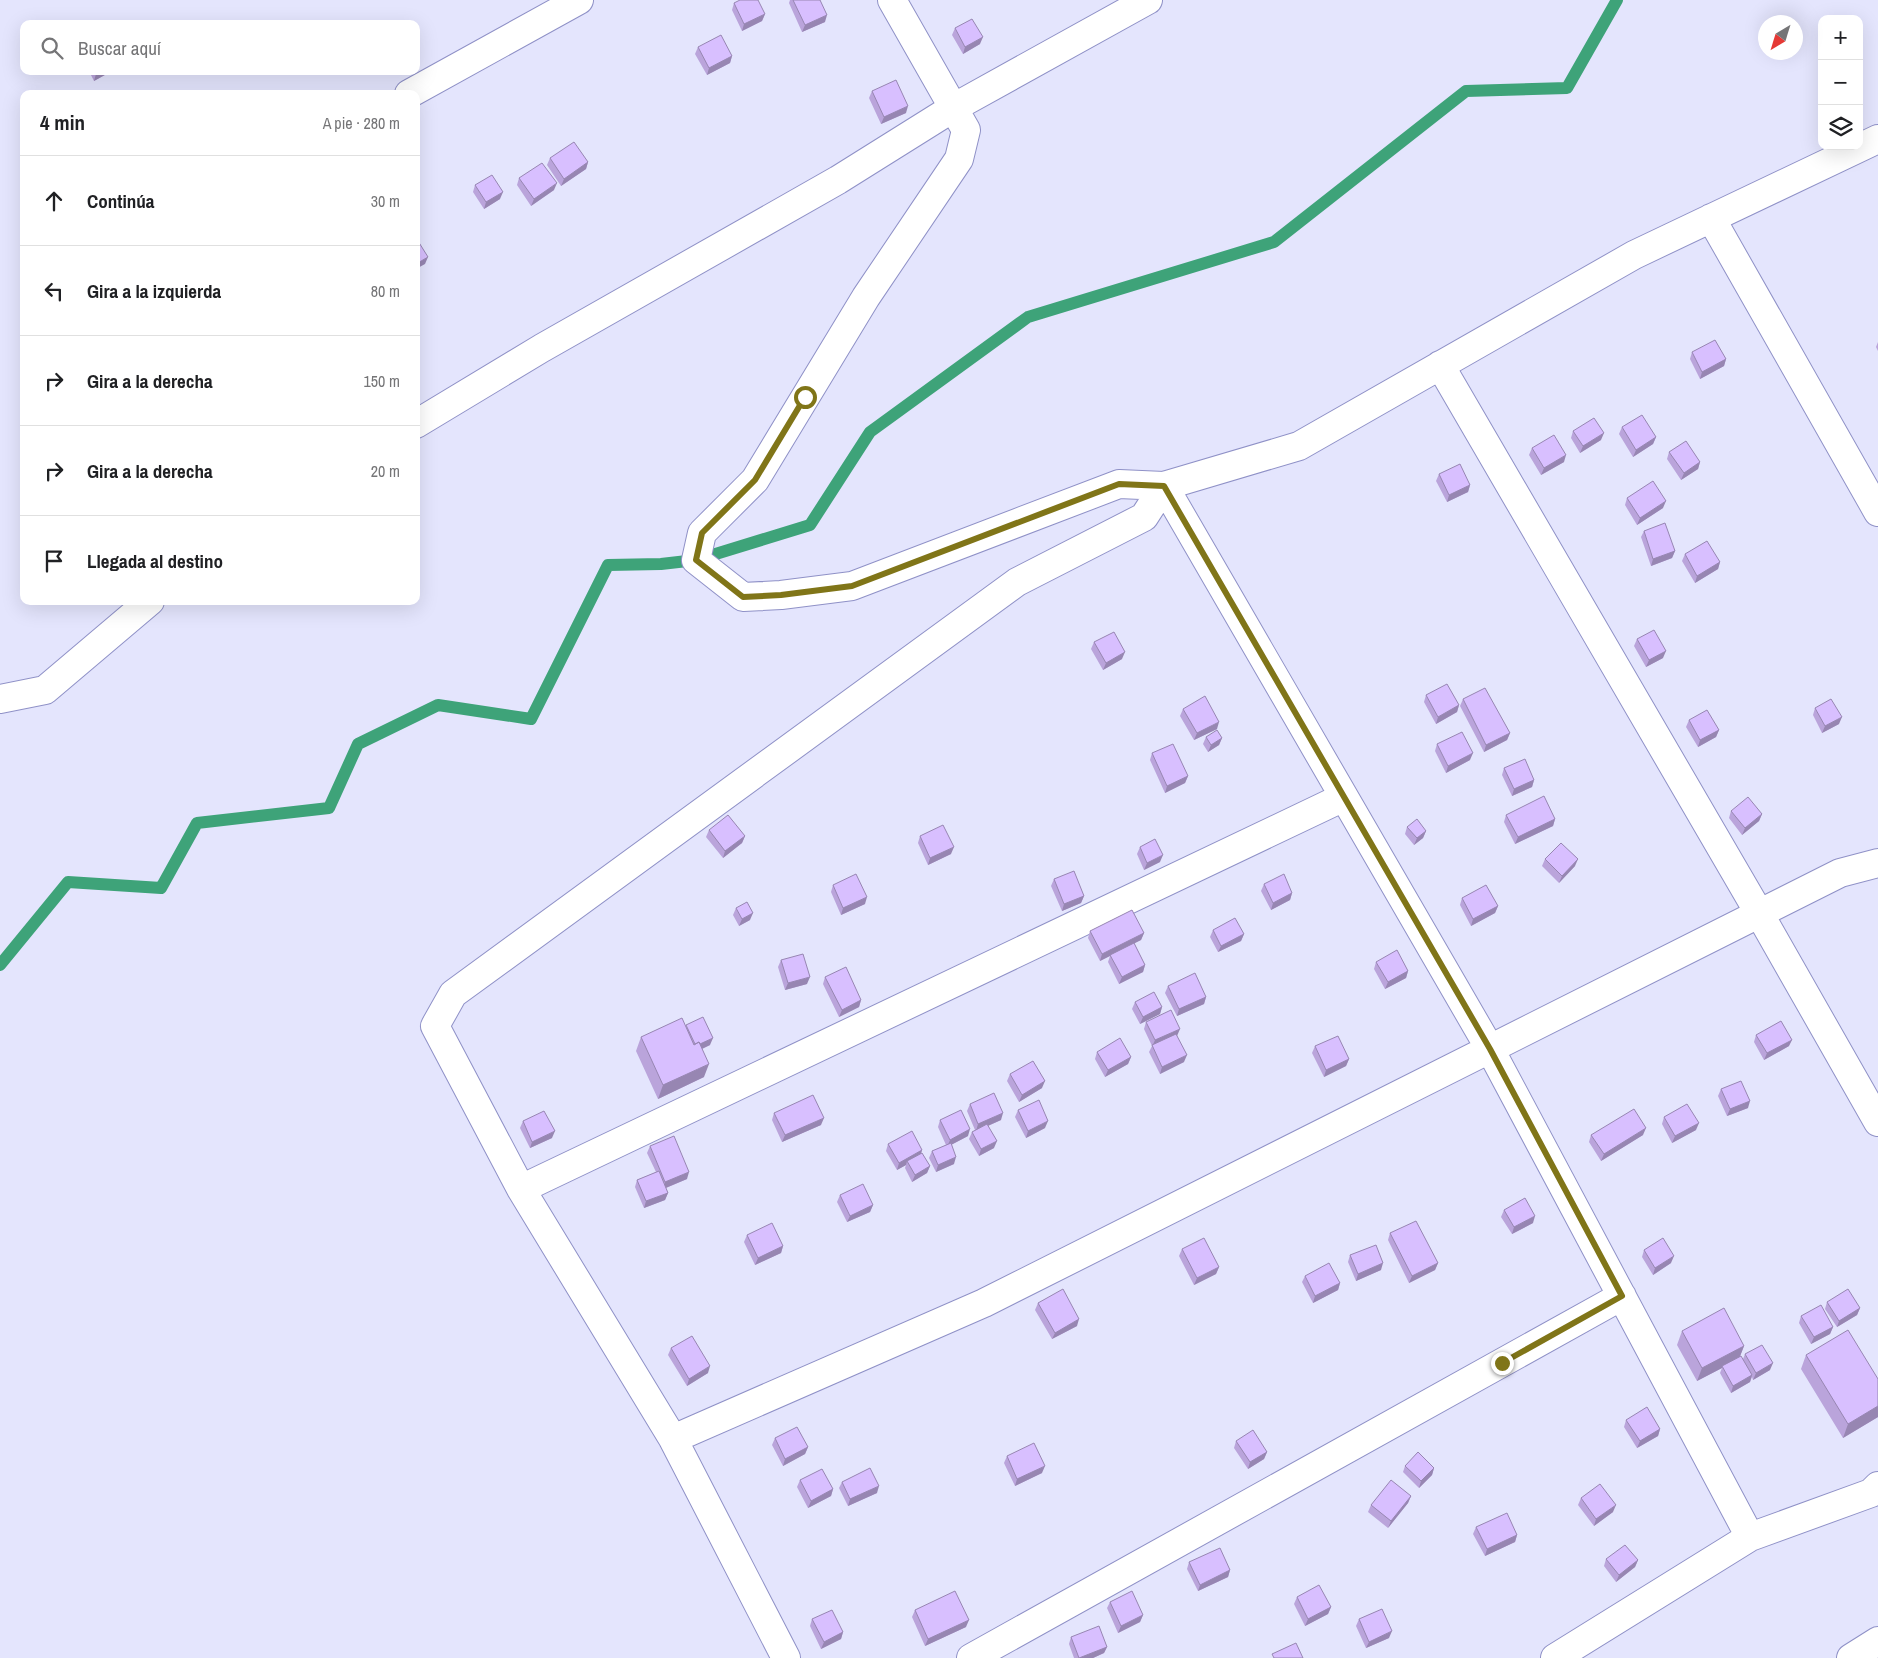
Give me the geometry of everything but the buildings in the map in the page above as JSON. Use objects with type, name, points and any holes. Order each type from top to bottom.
[{"type":"street","points":[[416,90],[580,0]]},
{"type":"street","points":[[892,0],[966,130],[959,159],[866,297],[755,480],[702,533],[696,560],[743,597],[781,595],[852,586],[1119,484],[1164,486],[1299,446],[1634,255],[1878,139]]},
{"type":"street","points":[[420,422],[542,348],[838,180],[953,108],[1148,0]]},
{"type":"street","points":[[1711,218],[1878,512]]},
{"type":"street","points":[[1440,365],[1759,913],[1878,1122]]},
{"type":"street","points":[[1164,486],[1208,558],[1490,1049],[1750,1537]]},
{"type":"street","points":[[786,1658],[673,1439],[522,1188],[435,1026],[453,994],[1017,582],[1144,517],[1164,486]]},
{"type":"street","points":[[0,699],[44,690],[145,605]]},
{"type":"street","points":[[522,1188],[1344,797]]},
{"type":"street","points":[[673,1439],[984,1302],[1840,873],[1878,863]]},
{"type":"street","points":[[971,1658],[1622,1296]]},
{"type":"street","points":[[1555,1658],[1750,1537],[1871,1494],[1878,1486]]},
{"type":"street","points":[[1851,1658],[1878,1641]]},
{"type":"waterway","points":[[0,965],[68,882],[161,888],[197,823],[329,808],[358,744],[438,705],[531,719],[608,565],[661,564],[696,560],[810,525],[870,432],[1028,317],[1274,242],[1466,91],[1567,88],[1617,0]]},
{"type":"route","points":[[805,397],[755,480],[702,533],[696,560],[743,597],[781,595],[852,586],[1119,484],[1164,486],[1208,558],[1490,1049],[1622,1296],[1502,1363]]}]
